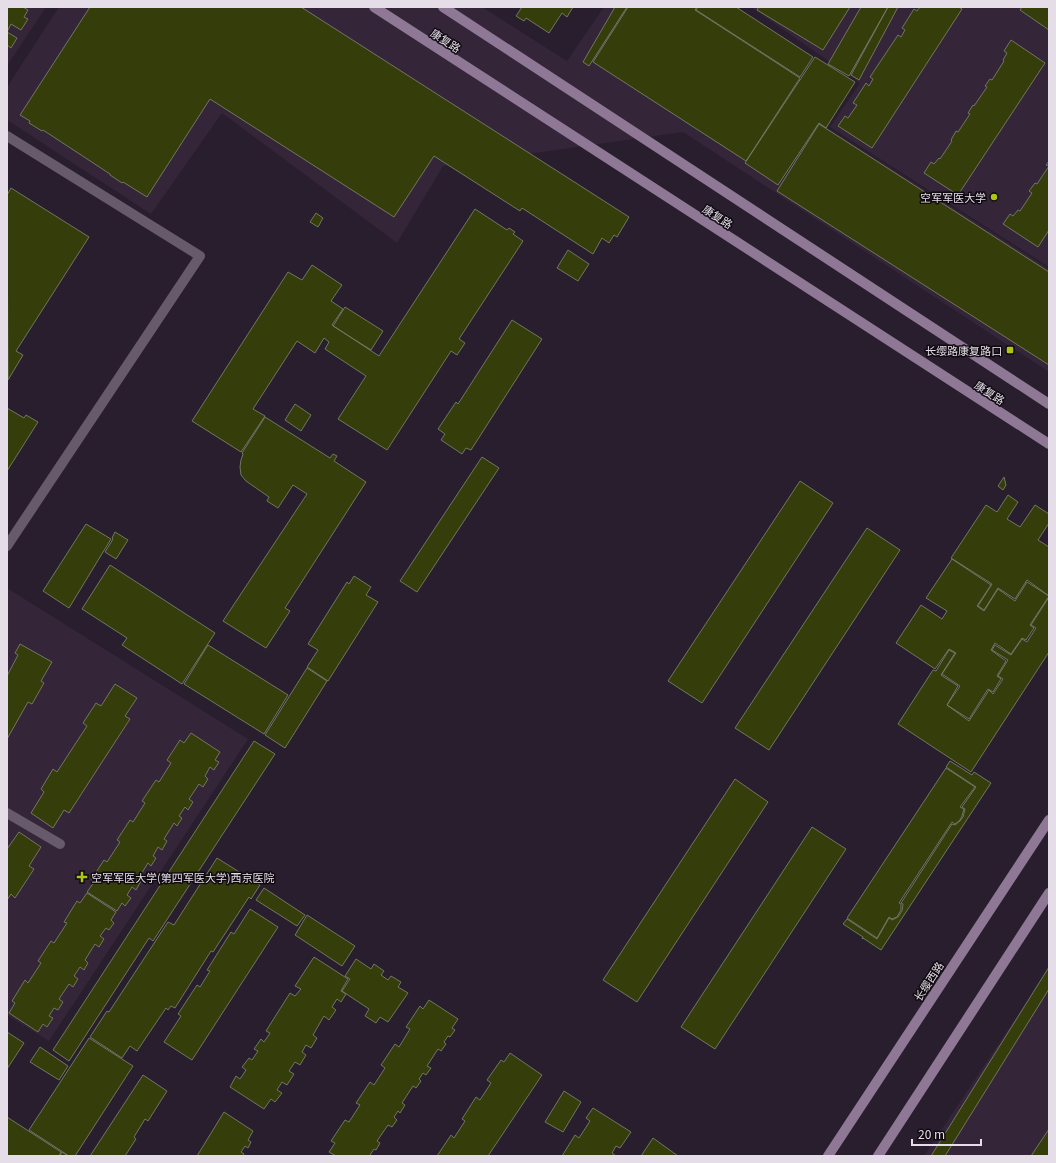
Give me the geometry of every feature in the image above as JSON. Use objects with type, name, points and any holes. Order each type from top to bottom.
[{"type":"main road","name":"康复路","points":[[374,7],[1049,444]]},
{"type":"main road","name":"康复路","points":[[443,7],[1049,404]]},
{"type":"main road","name":"长缨西路","points":[[828,1156],[1049,820]]},
{"type":"main road","points":[[878,1156],[1049,893]]},
{"type":"street","points":[[7,136],[200,256],[7,546]]},
{"type":"street","points":[[7,813],[60,844]]},
{"type":"shaded area","points":[[7,7],[46,7],[7,66]]},
{"type":"shaded area","points":[[59,7],[482,7],[567,61],[604,7],[638,7],[1049,269],[1049,372],[683,132],[443,166],[397,243],[222,113],[151,214],[7,120],[7,87]]},
{"type":"shaded area","name":"空军军医大学","points":[[751,7],[1049,7],[1049,267],[830,127],[860,83]]},
{"type":"shaded area","name":"空军军医大学(第四军医大学)西京医院","points":[[7,588],[248,739],[49,1041],[7,1015]]},
{"type":"shaded area","points":[[1049,968],[1049,1156],[924,1156]]},
{"type":"building","points":[[7,7],[23,7],[28,10],[24,17],[28,19],[21,30],[11,24],[7,32]]},
{"type":"building","points":[[90,7],[301,7],[629,217],[617,237],[614,235],[609,243],[602,238],[593,254],[522,208],[520,211],[434,156],[394,217],[210,99],[147,197],[123,182],[122,183],[43,130],[42,131],[29,123],[30,121],[20,115]]},
{"type":"building","points":[[522,7],[573,7],[567,17],[562,13],[549,33],[526,18],[524,21],[516,16]]},
{"type":"building","points":[[615,7],[627,7],[589,66],[583,62]]},
{"type":"building","points":[[628,7],[697,7],[695,10],[800,78],[746,161],[593,62]]},
{"type":"building","points":[[698,7],[736,7],[813,57],[800,77],[696,10]]},
{"type":"building","points":[[759,7],[850,7],[823,50],[757,10]]},
{"type":"building","points":[[861,7],[888,7],[849,76],[828,64]]},
{"type":"building","points":[[888,7],[898,7],[859,80],[851,75]]},
{"type":"building","points":[[920,7],[959,7],[962,9],[872,148],[838,126],[845,116],[848,118],[857,105],[853,103],[866,83],[869,86],[873,79],[870,77],[898,35],[901,37],[905,30],[902,28],[914,9],[917,11]]},
{"type":"building","points":[[1022,7],[1049,7],[1049,30],[1020,10]]},
{"type":"building","points":[[7,32],[17,38],[11,48],[7,45]]},
{"type":"building","points":[[1011,40],[1045,63],[958,195],[924,173],[931,162],[934,164],[939,158],[940,159],[952,141],[951,140],[956,131],[958,132],[970,114],[968,113],[973,105],[974,106],[987,87],[985,86],[990,79],[992,80],[1004,61],[1003,60],[1007,53],[1004,51]]},
{"type":"building","points":[[815,57],[855,82],[826,128],[819,123],[778,185],[745,163]]},
{"type":"building","points":[[819,124],[1049,272],[1049,365],[777,191]]},
{"type":"building","points":[[1049,166],[1049,230],[1038,247],[1003,224],[1010,214],[1013,216],[1018,210],[1020,211],[1032,193],[1029,191],[1035,183],[1037,184]]},
{"type":"building","points":[[11,188],[89,237],[16,351],[23,355],[8,380],[7,195]]},
{"type":"building","points":[[475,209],[507,230],[509,228],[515,232],[513,234],[523,241],[459,339],[465,343],[457,355],[451,351],[387,450],[338,419],[366,376],[325,349],[329,342],[324,338],[315,353],[297,341],[253,409],[265,416],[241,452],[192,421],[288,272],[302,280],[312,265],[342,285],[331,301],[343,309],[332,325],[379,356]]},
{"type":"building","points":[[316,213],[323,218],[318,227],[310,222]]},
{"type":"building","points":[[568,250],[589,264],[578,281],[557,268]]},
{"type":"building","points":[[345,307],[383,331],[371,350],[333,326]]},
{"type":"building","points":[[512,320],[542,339],[471,450],[466,448],[462,454],[441,440],[445,434],[438,429],[456,402],[458,404]]},
{"type":"building","points":[[295,404],[311,415],[301,431],[285,420]]},
{"type":"building","points":[[7,408],[24,418],[26,415],[38,422],[7,471]]},
{"type":"building","points":[[265,417],[330,458],[333,454],[337,456],[334,461],[366,482],[285,608],[290,611],[266,648],[223,621],[307,494],[293,485],[278,508],[267,501],[269,497],[246,481],[241,475],[240,467],[242,453]]},
{"type":"building","points":[[482,457],[499,468],[417,592],[400,581]]},
{"type":"building","points":[[1004,477],[1006,485],[1003,490],[998,486]]},
{"type":"building","points":[[800,481],[833,503],[702,703],[668,681]]},
{"type":"building","points":[[1008,495],[1018,502],[1007,519],[1020,527],[1035,505],[1049,514],[1049,523],[1038,540],[1049,547],[1049,596],[1027,580],[1015,599],[998,588],[984,610],[978,606],[992,584],[951,558],[986,505],[997,512]]},
{"type":"building","points":[[86,524],[111,539],[69,608],[43,591]]},
{"type":"building","points":[[867,528],[900,550],[769,750],[735,728]]},
{"type":"building","points":[[115,532],[128,540],[116,559],[105,552],[113,539],[112,538]]},
{"type":"building","points":[[952,559],[991,585],[977,606],[984,611],[998,589],[1015,601],[1027,582],[1049,596],[1030,625],[1034,628],[1026,640],[1022,638],[1011,654],[995,643],[991,650],[1006,661],[997,676],[1001,679],[993,692],[988,689],[969,719],[947,705],[960,686],[942,674],[956,653],[949,649],[935,669],[896,643],[921,605],[942,619],[947,611],[926,598]]},
{"type":"building","points":[[110,565],[215,633],[182,684],[122,645],[127,638],[82,609]]},
{"type":"building","points":[[354,576],[371,587],[366,595],[378,602],[328,681],[307,667],[318,650],[308,644],[347,582],[349,584]]},
{"type":"building","points":[[1049,597],[1049,652],[971,772],[898,724],[933,670],[936,671],[949,650],[955,653],[941,675],[958,686],[947,705],[969,721],[989,690],[993,694],[1003,679],[998,676],[1008,660],[992,650],[995,645],[1011,655],[1022,639],[1027,642],[1036,628],[1031,625]]},
{"type":"building","points":[[20,644],[52,662],[41,681],[44,683],[32,704],[28,702],[7,739],[7,676],[18,655],[15,653]]},
{"type":"building","points":[[208,645],[288,695],[264,734],[184,684]]},
{"type":"building","points":[[307,668],[327,681],[285,748],[265,735]]},
{"type":"building","points":[[115,684],[137,698],[125,716],[130,719],[69,813],[64,810],[53,828],[31,813],[44,792],[41,789],[53,769],[57,772],[87,726],[83,723],[96,703],[101,706]]},
{"type":"building","points":[[191,733],[220,752],[215,760],[219,762],[214,770],[210,767],[205,776],[208,779],[203,787],[199,784],[189,799],[193,802],[188,810],[185,807],[179,816],[182,818],[177,826],[174,823],[164,839],[167,841],[162,850],[158,847],[153,856],[156,858],[151,866],[148,863],[138,879],[141,881],[136,890],[132,887],[127,895],[131,898],[125,906],[122,903],[117,911],[87,892],[94,882],[91,880],[104,860],[107,862],[120,842],[117,840],[130,820],[133,822],[145,803],[142,801],[156,780],[159,782],[171,763],[167,760],[180,740],[184,743]]},
{"type":"building","points":[[254,741],[275,754],[153,941],[149,938],[69,1061],[53,1050]]},
{"type":"building","points":[[950,761],[972,775],[974,772],[991,783],[881,950],[863,938],[862,939],[863,937],[843,924],[847,919],[877,939],[889,918],[892,920],[898,917],[902,911],[903,904],[901,903],[952,824],[955,825],[963,817],[965,809],[962,807],[976,787],[946,767]]},
{"type":"building","points":[[946,768],[975,787],[960,807],[964,809],[960,820],[955,824],[952,822],[899,903],[901,904],[901,910],[897,917],[892,919],[889,917],[877,938],[847,918]]},
{"type":"building","points":[[735,779],[768,802],[637,1002],[603,980]]},
{"type":"building","points":[[812,827],[846,849],[715,1049],[681,1027]]},
{"type":"building","points":[[19,832],[41,847],[29,866],[34,869],[15,898],[11,894],[7,900],[7,849]]},
{"type":"building","points":[[217,858],[260,885],[251,899],[249,897],[213,952],[211,951],[175,1008],[171,1006],[168,1010],[166,1008],[137,1051],[130,1046],[122,1058],[90,1037],[107,1011],[109,1012],[168,922],[174,925]]},
{"type":"building","points":[[264,888],[305,915],[297,926],[256,900]]},
{"type":"building","points":[[87,893],[116,912],[111,920],[114,923],[109,930],[106,928],[100,936],[104,939],[99,947],[95,944],[85,960],[88,963],[84,970],[80,967],[74,976],[78,979],[73,987],[69,984],[59,999],[63,1002],[58,1010],[54,1008],[49,1016],[53,1018],[47,1027],[43,1024],[38,1032],[9,1013],[15,1003],[12,1001],[25,980],[28,983],[41,963],[38,961],[51,941],[54,943],[67,923],[64,922],[77,901],[80,903]]},
{"type":"building","points":[[250,909],[278,927],[192,1060],[164,1042],[181,1016],[178,1014],[197,985],[200,987],[210,971],[207,970],[231,932],[234,934]]},
{"type":"building","points":[[307,915],[355,946],[342,966],[295,935]]},
{"type":"building","points":[[314,957],[348,979],[341,991],[346,994],[341,1002],[337,999],[332,1007],[336,1010],[329,1020],[324,1016],[313,1035],[317,1038],[311,1048],[306,1045],[302,1052],[306,1055],[300,1065],[295,1062],[289,1071],[294,1074],[287,1085],[282,1082],[277,1090],[282,1093],[275,1102],[271,1099],[264,1109],[230,1087],[236,1076],[240,1079],[246,1070],[242,1067],[249,1058],[252,1060],[258,1051],[254,1049],[261,1039],[264,1042],[270,1033],[266,1031],[290,993],[295,996],[301,989],[295,986]]},
{"type":"building","points":[[356,959],[371,969],[374,964],[384,971],[381,975],[388,980],[391,976],[401,982],[398,987],[408,993],[388,1022],[380,1017],[376,1023],[365,1016],[369,1009],[342,991],[350,979],[345,976]]},
{"type":"building","points":[[1049,967],[1049,989],[945,1156],[931,1156]]},
{"type":"building","points":[[429,1000],[458,1019],[452,1028],[455,1030],[444,1042],[446,1044],[441,1051],[438,1049],[427,1066],[431,1068],[426,1075],[423,1073],[419,1079],[421,1081],[416,1088],[413,1086],[402,1103],[405,1105],[400,1113],[398,1111],[394,1117],[397,1120],[392,1127],[388,1125],[377,1141],[380,1143],[376,1150],[374,1149],[370,1155],[371,1156],[336,1156],[329,1152],[335,1143],[331,1141],[345,1120],[349,1122],[360,1105],[356,1103],[370,1082],[374,1085],[385,1068],[381,1065],[395,1044],[399,1047],[410,1029],[406,1027],[420,1006],[423,1009]]},
{"type":"building","points":[[7,1032],[24,1043],[7,1069]]},
{"type":"building","points":[[89,1038],[133,1066],[75,1156],[69,1156],[29,1130]]},
{"type":"building","points":[[40,1047],[68,1066],[59,1080],[30,1062]]},
{"type":"building","points":[[510,1053],[542,1075],[488,1156],[437,1156],[451,1135],[454,1138],[465,1121],[462,1119],[476,1097],[480,1100],[491,1083],[487,1080],[501,1060],[504,1062]]},
{"type":"building","points":[[143,1075],[167,1091],[148,1121],[145,1119],[134,1137],[136,1139],[125,1156],[90,1156]]},
{"type":"building","points":[[564,1091],[581,1102],[563,1132],[545,1122]]},
{"type":"building","points":[[593,1108],[631,1132],[620,1148],[616,1146],[612,1153],[616,1156],[562,1156],[575,1135],[579,1138],[590,1121],[586,1118]]},
{"type":"building","points":[[224,1112],[253,1131],[248,1140],[251,1142],[248,1148],[245,1146],[241,1152],[244,1154],[243,1156],[197,1156]]},
{"type":"building","points":[[7,1117],[61,1152],[59,1156],[7,1156]]},
{"type":"building","points":[[1049,1129],[1049,1156],[1031,1156]]},
{"type":"building","points":[[653,1138],[678,1156],[641,1156]]},
{"type":"building","points":[[62,1152],[68,1156],[60,1156]]},
{"type":"place","name":"空军军医大学","points":[[994,197]]},
{"type":"place","name":"长缨路康复路口","points":[[1010,350]]},
{"type":"place","name":"空军军医大学(第四军医大学)西京医院","points":[[82,877]]}]
